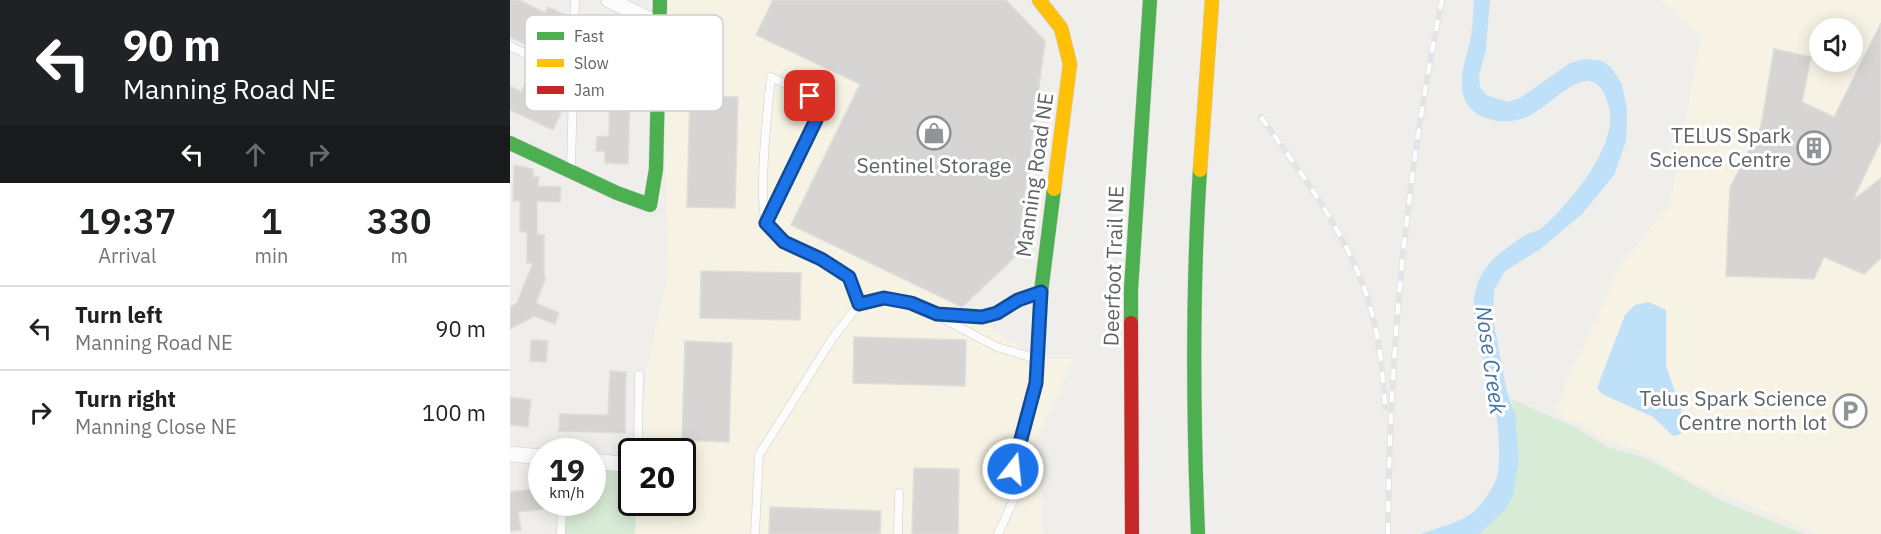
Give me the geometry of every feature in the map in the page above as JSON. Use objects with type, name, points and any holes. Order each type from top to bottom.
[{"type":"main road","points":[[659,15],[660,0]]},
{"type":"main road","name":"Manning Road NE","points":[[1039,0],[1061,28],[1070,64],[1041,292]]},
{"type":"main road","name":"Deerfoot Trail NE","points":[[1132,534],[1131,289],[1150,0]]},
{"type":"main road","points":[[1197,534],[1193,411],[1196,234],[1212,0]]},
{"type":"main road","points":[[510,142],[650,205],[656,169],[657,111]]},
{"type":"street","points":[[609,0],[640,15]]},
{"type":"street","points":[[510,454],[528,456]]},
{"type":"lane","points":[[575,0],[575,15]]},
{"type":"lane","points":[[510,46],[525,53]]},
{"type":"lane","points":[[766,223],[816,120],[817,106],[810,96],[771,77],[764,181],[766,223],[784,242],[821,259],[849,277],[859,304]]},
{"type":"lane","points":[[571,171],[572,111]]},
{"type":"lane","points":[[937,314],[982,317],[997,313],[1018,300],[1041,292],[1037,359],[1031,405],[1013,469],[1014,499],[998,534]]},
{"type":"lane","points":[[755,534],[759,455],[832,339],[859,304],[884,298],[911,303],[997,346],[1037,359]]},
{"type":"lane","points":[[638,438],[639,375]]},
{"type":"lane","points":[[898,534],[899,493]]},
{"type":"lane","points":[[561,534],[562,516]]},
{"type":"shaded area","points":[[662,0],[835,0],[889,26],[791,225],[962,307],[1037,359],[1074,359],[1023,465],[1040,468],[1043,534],[635,534],[636,516],[696,516],[696,438],[640,438],[647,369],[669,268],[663,111],[723,111],[723,15],[661,15]]},
{"type":"shaded area","points":[[1659,0],[1881,0],[1881,534],[1818,534],[1694,482],[1644,452],[1602,438],[1581,424],[1563,417],[1558,408],[1567,382],[1620,266],[1670,204],[1701,37]]},
{"type":"green space","points":[[1511,399],[1577,428],[1607,447],[1646,458],[1720,500],[1804,534],[1479,534],[1505,510],[1515,414]]},
{"type":"green space","points":[[606,462],[618,464],[618,516],[636,516],[635,534],[561,534],[562,516],[606,516]]},
{"type":"water","name":"Nose Creek","points":[[1474,0],[1490,0],[1486,49],[1479,76],[1480,87],[1486,95],[1508,102],[1520,98],[1570,63],[1585,59],[1602,61],[1611,67],[1622,84],[1627,110],[1626,141],[1614,175],[1582,214],[1539,250],[1505,271],[1494,290],[1493,319],[1507,392],[1515,414],[1519,459],[1513,495],[1505,510],[1479,534],[1421,534],[1467,517],[1479,506],[1496,480],[1499,447],[1495,406],[1474,317],[1474,300],[1478,284],[1485,269],[1498,255],[1520,238],[1542,228],[1567,203],[1600,155],[1610,122],[1609,107],[1603,91],[1595,83],[1586,81],[1575,84],[1531,115],[1518,120],[1491,120],[1472,110],[1463,94],[1462,79],[1471,36]]},
{"type":"water","points":[[1649,302],[1666,310],[1666,366],[1681,409],[1683,423],[1681,434],[1673,436],[1653,417],[1602,394],[1597,388],[1625,315],[1635,305]]},
{"type":"building","points":[[510,0],[519,0],[545,13],[548,7],[565,15],[525,15],[525,44],[510,37]]},
{"type":"building","name":"Sentinel Storage","points":[[773,0],[1006,0],[1045,41],[1017,255],[962,307],[791,225],[860,84],[756,35]]},
{"type":"building","name":"TELUS Spark Science Centre","points":[[1881,23],[1881,141],[1853,200],[1881,178],[1881,258],[1864,274],[1824,257],[1814,279],[1726,276],[1730,188],[1761,126],[1774,49],[1809,57],[1802,102],[1834,117],[1856,72],[1863,72],[1863,59]]},
{"type":"building","points":[[525,83],[525,111],[561,113],[553,130],[510,110],[510,86],[521,92]]},
{"type":"building","points":[[723,97],[738,97],[735,208],[687,207],[690,111],[723,111]]},
{"type":"building","points":[[609,111],[629,111],[628,164],[605,163],[605,151],[596,151],[597,137],[609,136]]},
{"type":"building","points":[[514,165],[533,169],[533,177],[539,177],[538,186],[561,187],[560,202],[537,201],[537,235],[544,235],[544,276],[546,277],[536,303],[559,313],[555,324],[534,316],[510,329],[510,307],[517,303],[533,263],[527,263],[527,232],[520,232],[520,201],[513,201]]},
{"type":"building","points":[[701,271],[801,273],[800,320],[700,318]]},
{"type":"building","points":[[854,337],[966,340],[965,386],[853,383]]},
{"type":"building","points":[[531,340],[548,341],[546,362],[530,361]]},
{"type":"building","points":[[685,341],[732,343],[729,442],[682,438]]},
{"type":"building","points":[[610,371],[626,372],[625,433],[559,431],[560,414],[608,415]]},
{"type":"building","points":[[510,397],[531,400],[528,427],[510,425]]},
{"type":"building","points":[[914,468],[959,469],[958,534],[912,534]]},
{"type":"building","points":[[528,490],[528,511],[518,512],[521,530],[510,531],[510,492]]},
{"type":"building","points":[[770,507],[881,511],[880,534],[769,534]]},
{"type":"railway","points":[[1388,534],[1392,400],[1402,266],[1419,132],[1442,0]]},
{"type":"railway","points":[[1261,117],[1322,206],[1349,253],[1360,278],[1375,328],[1382,367],[1385,407]]},
{"type":"traffic: fast","points":[[660,0],[660,15]]},
{"type":"traffic: fast","points":[[1131,323],[1131,289],[1150,0]]},
{"type":"traffic: fast","points":[[510,143],[617,193],[650,205],[656,169],[657,111]]},
{"type":"traffic: fast","points":[[1198,534],[1194,352],[1200,170]]},
{"type":"traffic: fast","points":[[1041,292],[1054,189]]},
{"type":"traffic: slow","points":[[1039,0],[1061,28],[1070,64],[1054,189]]},
{"type":"traffic: slow","points":[[1200,170],[1212,0]]},
{"type":"traffic: jam","points":[[1131,323],[1132,534]]},
{"type":"place","name":"Sentinel Storage","points":[[934,133]]},
{"type":"place","name":"TELUS Spark Science Centre","points":[[1814,148]]},
{"type":"place","name":"Telus Spark Science Centre north lot","points":[[1850,411]]},
{"type":"route","points":[[810,96],[817,106],[816,120],[766,223],[784,242],[821,259],[849,277],[859,304],[884,298],[911,303],[937,314],[982,317],[997,313],[1018,300],[1041,292],[1036,383],[1013,469]]}]
